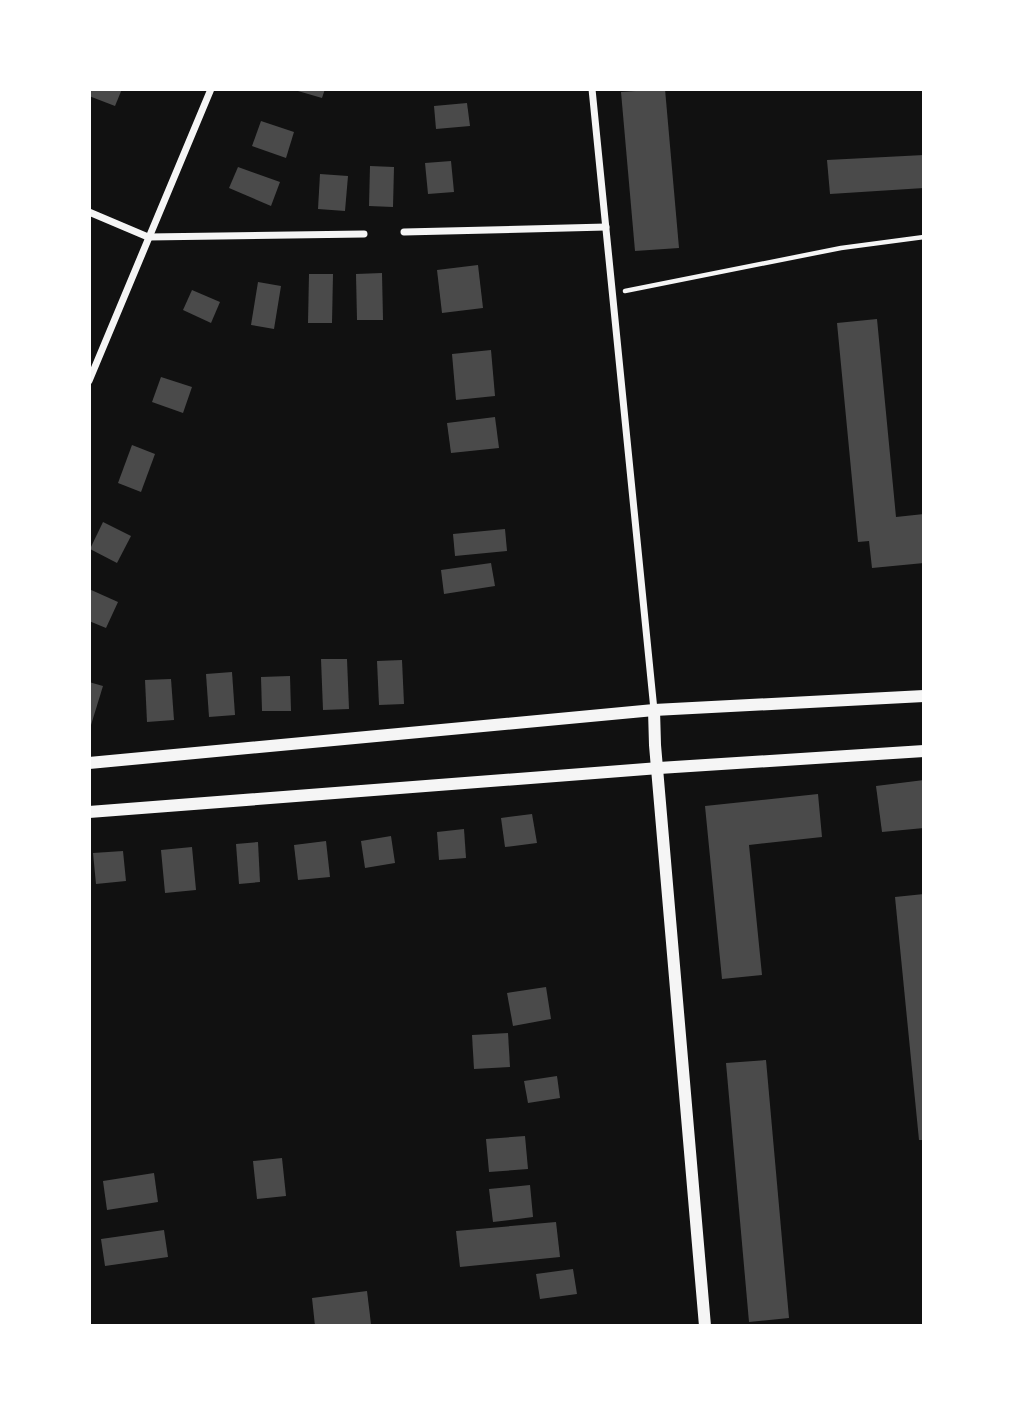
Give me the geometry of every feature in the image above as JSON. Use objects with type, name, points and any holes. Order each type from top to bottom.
[{"type":"street","points":[[89,381],[211,89]]},
{"type":"street","points":[[592,89],[654,710],[705,1326]]},
{"type":"street","points":[[89,212],[148,237],[364,234]]},
{"type":"street","points":[[404,232],[606,227]]},
{"type":"street","points":[[89,763],[654,710],[924,696]]},
{"type":"street","points":[[89,812],[659,768],[924,751]]},
{"type":"path","points":[[614,293],[841,248],[924,237]]},
{"type":"building","points":[[89,89],[122,89],[115,106],[89,96]]},
{"type":"building","points":[[291,89],[325,89],[322,98]]},
{"type":"building","points":[[665,89],[679,248],[635,251],[621,92]]},
{"type":"building","points":[[467,103],[470,126],[436,129],[434,106]]},
{"type":"building","points":[[261,121],[294,132],[286,158],[252,146]]},
{"type":"building","points":[[924,155],[924,188],[830,194],[827,160]]},
{"type":"building","points":[[451,161],[454,192],[428,194],[425,163]]},
{"type":"building","points":[[370,166],[394,167],[393,207],[369,206]]},
{"type":"building","points":[[238,167],[280,182],[271,206],[229,188]]},
{"type":"building","points":[[320,174],[348,176],[345,211],[318,209]]},
{"type":"building","points":[[478,265],[483,308],[442,313],[437,270]]},
{"type":"building","points":[[382,273],[383,320],[357,320],[356,274]]},
{"type":"building","points":[[309,274],[333,274],[332,323],[308,323]]},
{"type":"building","points":[[258,282],[281,286],[274,329],[251,325]]},
{"type":"building","points":[[192,290],[220,302],[211,323],[183,310]]},
{"type":"building","points":[[877,319],[896,517],[924,514],[924,563],[872,568],[869,541],[858,542],[837,323]]},
{"type":"building","points":[[491,350],[495,396],[456,400],[452,354]]},
{"type":"building","points":[[161,377],[192,387],[183,413],[152,402]]},
{"type":"building","points":[[495,417],[499,448],[451,453],[447,423]]},
{"type":"building","points":[[132,445],[155,454],[141,492],[118,483]]},
{"type":"building","points":[[103,522],[131,536],[117,563],[90,549]]},
{"type":"building","points":[[505,529],[507,551],[455,556],[453,534]]},
{"type":"building","points":[[491,563],[495,586],[444,594],[441,570]]},
{"type":"building","points":[[89,589],[118,602],[106,628],[89,621]]},
{"type":"building","points":[[321,659],[347,659],[349,709],[323,710]]},
{"type":"building","points":[[402,660],[404,704],[379,705],[377,661]]},
{"type":"building","points":[[232,672],[235,715],[209,717],[206,674]]},
{"type":"building","points":[[290,676],[291,711],[262,711],[261,677]]},
{"type":"building","points":[[171,679],[174,720],[147,722],[145,680]]},
{"type":"building","points":[[89,682],[103,686],[91,725],[89,724]]},
{"type":"building","points":[[924,780],[924,828],[882,832],[876,786]]},
{"type":"building","points":[[818,794],[822,837],[749,845],[762,975],[722,979],[705,806]]},
{"type":"building","points":[[532,814],[537,843],[505,847],[501,818]]},
{"type":"building","points":[[464,829],[466,858],[439,860],[437,832]]},
{"type":"building","points":[[391,836],[395,863],[365,868],[361,841]]},
{"type":"building","points":[[326,841],[330,877],[298,880],[294,845]]},
{"type":"building","points":[[258,842],[260,882],[239,884],[236,844]]},
{"type":"building","points":[[192,847],[196,890],[165,893],[161,850]]},
{"type":"building","points":[[123,851],[126,881],[96,884],[93,853]]},
{"type":"building","points":[[924,894],[924,1140],[919,1140],[895,897]]},
{"type":"building","points":[[546,987],[551,1019],[513,1026],[507,993]]},
{"type":"building","points":[[508,1033],[510,1067],[474,1069],[472,1035]]},
{"type":"building","points":[[766,1060],[789,1318],[749,1322],[726,1063]]},
{"type":"building","points":[[557,1076],[560,1098],[528,1103],[524,1081]]},
{"type":"building","points":[[525,1136],[528,1169],[489,1172],[486,1139]]},
{"type":"building","points":[[282,1158],[286,1196],[257,1199],[253,1161]]},
{"type":"building","points":[[154,1173],[158,1202],[107,1210],[103,1181]]},
{"type":"building","points":[[530,1185],[533,1217],[493,1222],[489,1189]]},
{"type":"building","points":[[556,1222],[560,1257],[460,1267],[456,1231]]},
{"type":"building","points":[[164,1230],[168,1257],[105,1266],[101,1239]]},
{"type":"building","points":[[573,1269],[577,1294],[540,1299],[536,1274]]},
{"type":"building","points":[[367,1291],[371,1324],[315,1326],[312,1298]]}]
